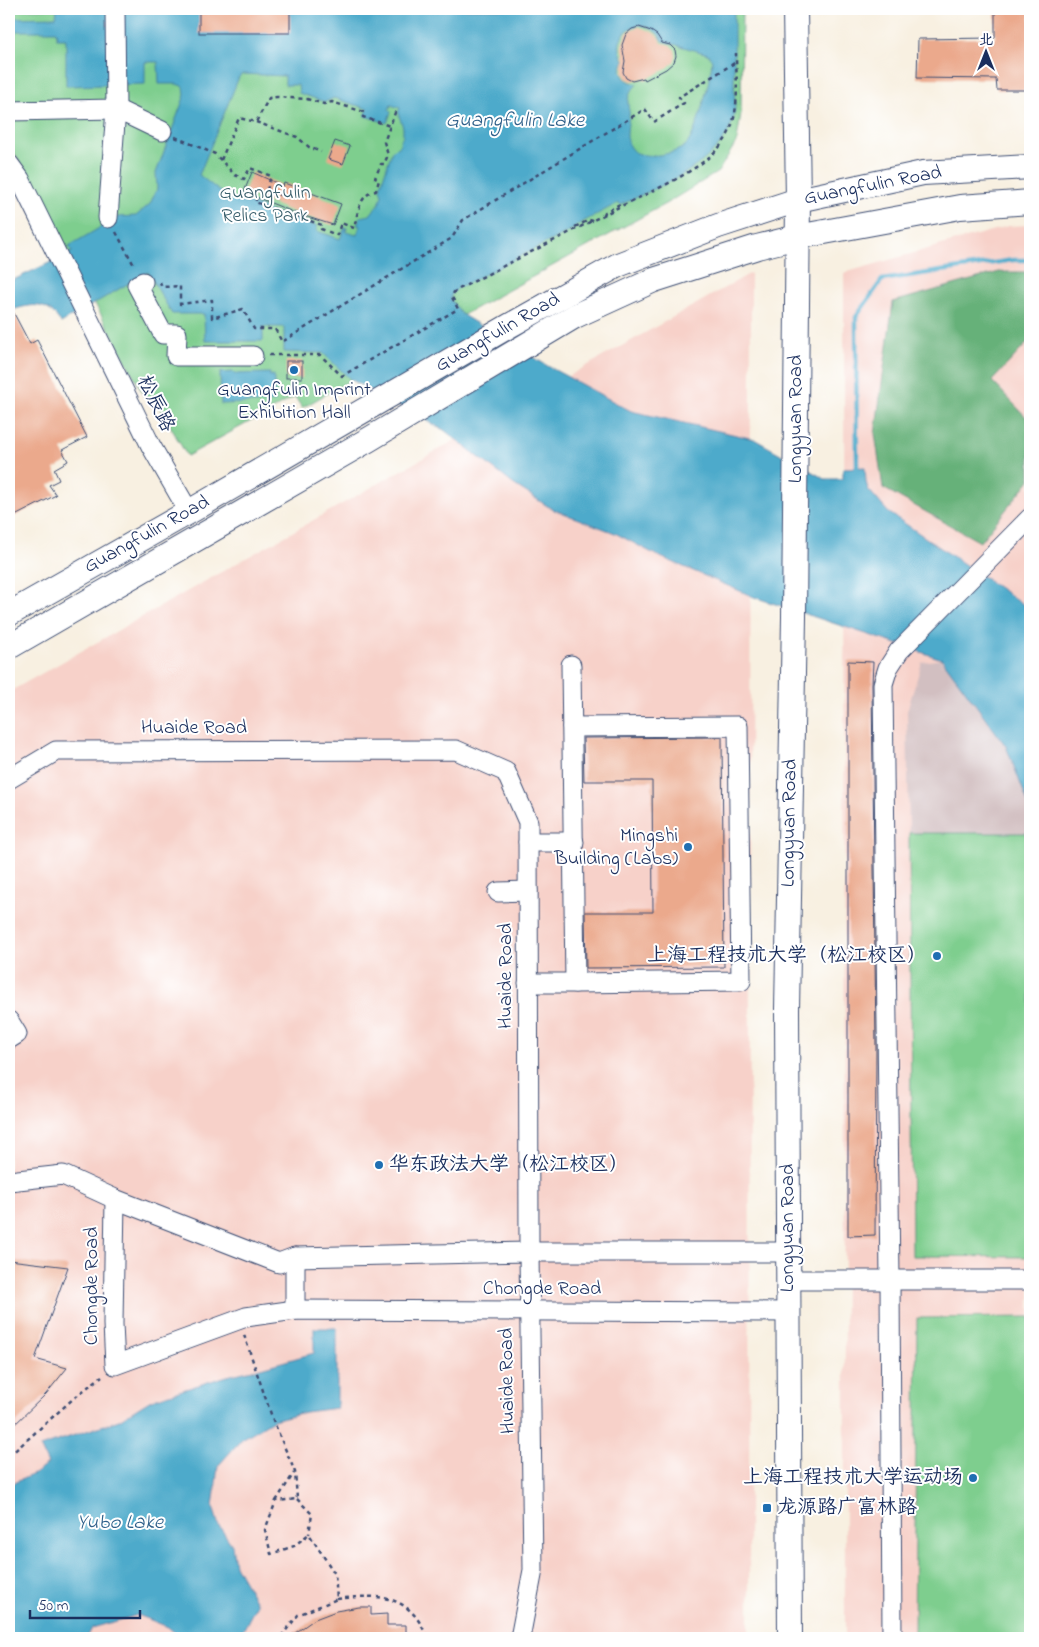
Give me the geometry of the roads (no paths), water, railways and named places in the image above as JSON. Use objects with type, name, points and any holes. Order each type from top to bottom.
[{"type":"main road","name":"Longyuan Road","points":[[790,1638],[787,1010],[794,617],[798,200],[795,9]]},
{"type":"main road","name":"Guangfulin Road","points":[[9,614],[618,265],[718,226],[798,200],[923,173],[1030,167]]},
{"type":"main road","name":"Guangfulin Road","points":[[9,647],[446,393],[574,316],[654,280],[757,247],[797,237],[960,207],[1030,202]]},
{"type":"street","points":[[108,218],[116,109],[115,10]]},
{"type":"street","points":[[9,111],[116,109],[162,131]]},
{"type":"street","name":"松辰路","points":[[9,164],[20,179],[151,446],[189,512]]},
{"type":"street","points":[[151,281],[137,285],[163,334],[177,334],[176,356],[253,356]]},
{"type":"street","points":[[892,1638],[883,684],[888,668],[899,651],[1030,518]]},
{"type":"street","points":[[571,665],[574,983]]},
{"type":"street","points":[[528,983],[741,982],[738,726],[572,727]]},
{"type":"street","name":"Huaide Road","points":[[9,779],[56,751],[456,750],[506,772],[528,822],[529,1252],[533,1570],[519,1638]]},
{"type":"street","points":[[528,842],[574,842]]},
{"type":"street","points":[[498,892],[528,891]]},
{"type":"street","points":[[9,1021],[17,1034],[9,1039]]},
{"type":"street","name":"Chongde Road","points":[[9,1181],[63,1175],[115,1198],[279,1263],[295,1257],[529,1252],[788,1252]]},
{"type":"street","name":"Chongde Road","points":[[115,1198],[113,1324],[115,1365],[239,1320],[295,1310],[788,1312]]},
{"type":"street","points":[[295,1257],[295,1310]]},
{"type":"street","points":[[788,1280],[1030,1280]]},
{"type":"water","name":"Guangfulin Lake","points":[[57,9],[734,9],[735,112],[728,133],[717,147],[688,171],[670,181],[620,205],[618,203],[575,226],[575,228],[458,288],[451,295],[451,300],[461,314],[551,368],[631,411],[754,439],[825,479],[843,479],[843,468],[865,467],[868,489],[888,512],[1030,609],[1030,808],[1006,746],[942,659],[754,597],[656,555],[615,533],[552,509],[513,484],[444,430],[350,379],[323,353],[284,352],[284,327],[263,327],[263,341],[205,341],[204,314],[172,314],[148,272],[61,323],[50,310],[44,307],[31,306],[9,311],[9,282],[72,252],[69,246],[118,217],[136,216],[150,204],[157,189],[156,173],[185,95],[184,87],[177,84],[159,84],[158,62],[145,62],[145,84],[66,86],[66,39],[57,39],[56,31],[9,31],[9,18],[56,17]],"holes":[[[639,25],[653,30],[663,41],[708,54],[712,61],[703,105],[695,130],[686,145],[681,149],[666,154],[640,154],[633,151],[627,139],[628,98],[637,84],[628,81],[623,76],[621,69],[624,60],[621,54],[620,43],[621,38],[628,30]],[[242,74],[285,76],[285,85],[298,85],[299,93],[325,102],[334,98],[368,109],[365,116],[387,123],[391,112],[389,110],[391,105],[400,108],[398,113],[403,127],[403,135],[399,146],[392,151],[380,188],[382,195],[380,202],[370,215],[360,217],[357,225],[360,226],[357,235],[346,232],[347,228],[345,227],[340,239],[317,231],[317,226],[277,214],[252,203],[240,202],[218,190],[199,175],[239,77]]]},
{"type":"water","points":[[234,372],[234,374],[270,373],[270,376],[274,375],[275,402],[221,404],[220,373]]},
{"type":"water","name":"Yubo Lake","points":[[314,1328],[337,1328],[337,1408],[305,1412],[273,1420],[242,1439],[218,1466],[213,1507],[219,1526],[232,1545],[235,1565],[257,1604],[239,1638],[181,1638],[168,1627],[138,1615],[92,1628],[87,1638],[9,1638],[9,1485],[34,1474],[48,1464],[40,1447],[119,1420],[151,1400],[227,1376],[314,1353]]},
{"type":"waterway","points":[[857,467],[856,317],[882,280],[1013,260],[1030,260]]},
{"type":"place","name":"Guangfulin Imprint Exhibition Hall","points":[[294,370]]},
{"type":"place","name":"Mingshi Building (Labs)","points":[[688,847]]},
{"type":"place","name":"上海工程技术大学（松江校区）","points":[[937,956]]},
{"type":"place","name":"华东政法大学（松江校区）","points":[[379,1165]]},
{"type":"place","name":"上海工程技术大学运动场","points":[[973,1478]]},
{"type":"place","name":"龙源路广富林路","points":[[767,1508]]},
{"type":"park label","name":"Guangfulin Relics Park","points":[[265,204]]}]
